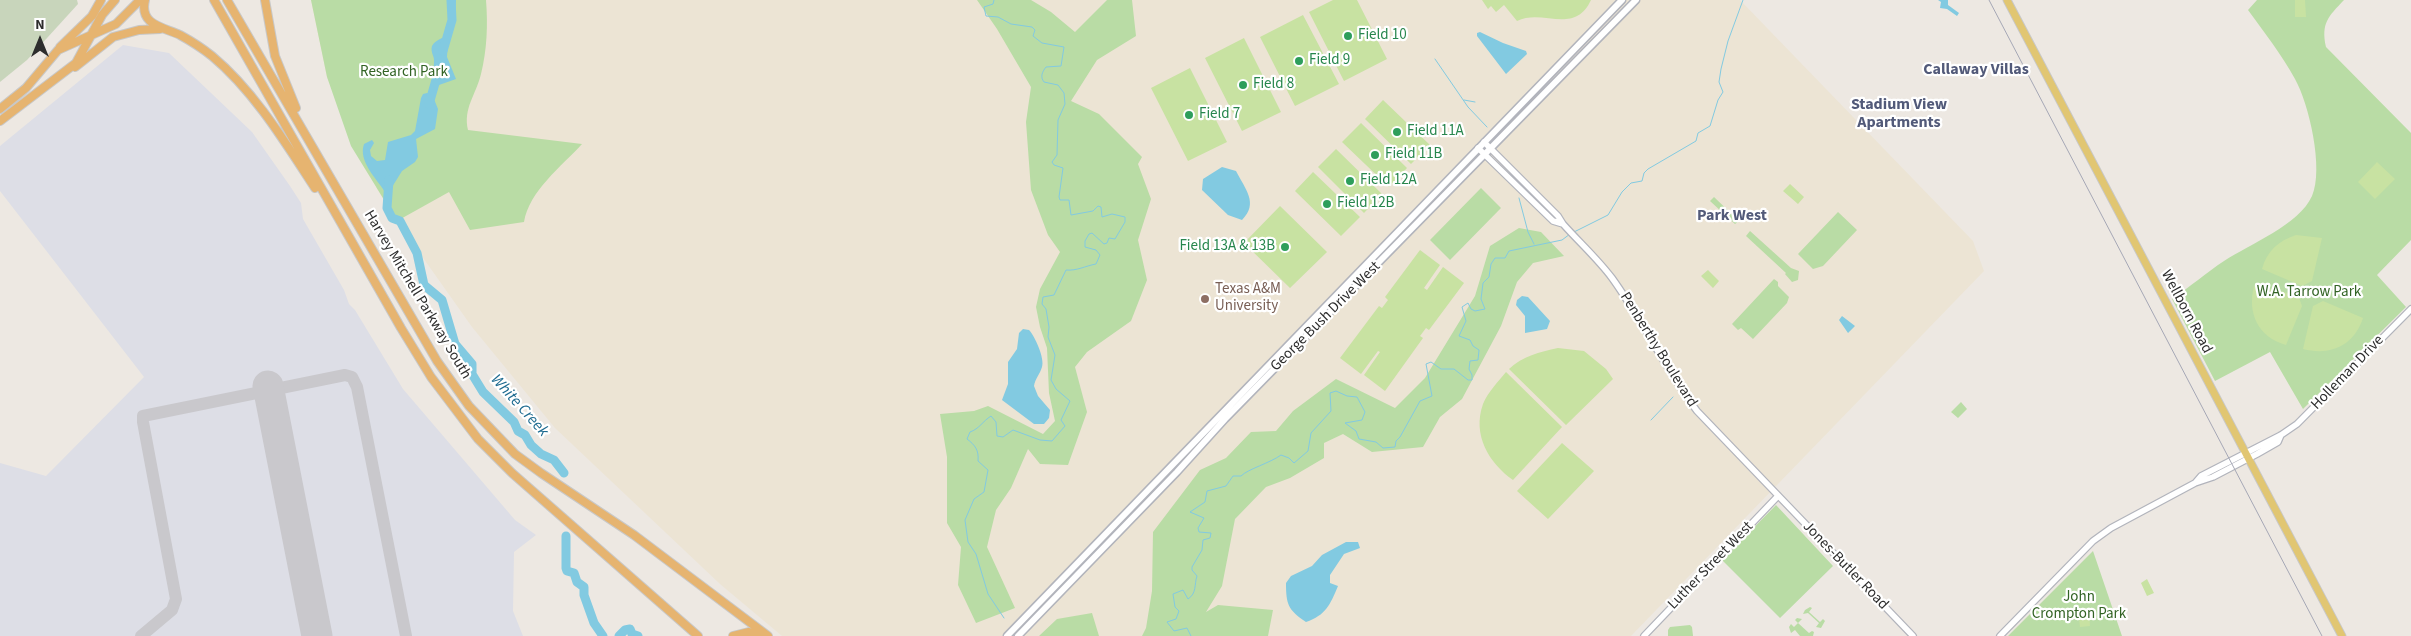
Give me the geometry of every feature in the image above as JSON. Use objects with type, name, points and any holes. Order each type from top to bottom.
[{"type":"highway","points":[[2,107],[26,88],[58,50],[92,16],[101,0]]},
{"type":"highway","points":[[66,73],[76,63],[102,15],[115,0]]},
{"type":"highway","points":[[58,50],[116,24],[140,0]]},
{"type":"highway","points":[[145,0],[146,17],[152,24],[177,34],[199,47],[240,84],[267,118],[341,224]]},
{"type":"highway","name":"Harvey Mitchell Parkway South","points":[[214,0],[341,224],[431,377],[478,438],[512,473],[698,636]]},
{"type":"highway","name":"Harvey Mitchell Parkway South","points":[[227,0],[437,361],[469,406],[497,437],[541,473],[634,534],[768,636]]},
{"type":"highway","points":[[265,0],[272,43],[282,77],[327,171]]},
{"type":"highway","points":[[0,121],[34,94],[120,34],[139,30],[162,29]]},
{"type":"highway","points":[[733,636],[748,632],[761,636]]},
{"type":"main road","name":"George Bush Drive West","points":[[1007,636],[1622,0]]},
{"type":"main road","points":[[1622,14],[1620,10],[1630,0]]},
{"type":"main road","name":"George Bush Drive West","points":[[1018,636],[1225,420],[1636,0]]},
{"type":"main road","name":"Wellborn Road","points":[[2007,0],[2342,636]]},
{"type":"street","name":"Penberthy Boulevard","points":[[1484,142],[1558,216],[1568,230],[1597,260],[1623,293],[1676,384],[1697,411],[1778,496]]},
{"type":"street","name":"Penberthy Boulevard","points":[[1478,148],[1553,221],[1563,224]]},
{"type":"street","name":"Holleman Drive","points":[[2000,636],[2093,541],[2111,528],[2246,456],[2278,442],[2281,435],[2308,414],[2411,309]]},
{"type":"street","name":"Luther Street West","points":[[1644,636],[1778,496]]},
{"type":"street","name":"Jones-Butler Road","points":[[1778,496],[1913,636]]},
{"type":"shaded area","name":"Texas A&M University","points":[[311,0],[1740,0],[1973,241],[1984,271],[1631,636],[782,636],[720,584],[555,428],[472,327],[397,221],[377,189],[327,77]]},
{"type":"shaded area","points":[[123,45],[169,53],[252,132],[301,203],[303,219],[344,290],[349,304],[355,310],[403,389],[515,520],[536,535],[514,552],[513,611],[523,636],[0,636],[0,463],[46,476],[144,377],[0,191],[0,146]]},
{"type":"green space","points":[[0,0],[77,0],[78,4],[27,60],[0,82]]},
{"type":"green space","name":"Research Park","points":[[311,0],[486,0],[485,56],[479,82],[467,115],[468,130],[582,144],[539,189],[527,211],[524,222],[470,230],[449,192],[397,221],[351,146],[327,77]]},
{"type":"green space","points":[[977,0],[1031,0],[1051,12],[1075,32],[1107,0],[1132,0],[1136,36],[1097,60],[1071,101],[1099,114],[1142,157],[1138,164],[1151,199],[1138,240],[1147,280],[1131,321],[1087,352],[1075,367],[1087,412],[1068,465],[1040,464],[1028,449],[1011,488],[996,510],[987,547],[1015,608],[976,623],[958,585],[961,547],[947,523],[947,457],[940,414],[974,411],[988,406],[1043,434],[1055,421],[1049,393],[1047,348],[1036,307],[1040,289],[1060,252],[1048,235],[1031,190],[1026,122],[1031,87],[997,29]]},
{"type":"green space","name":"Field 10","points":[[1333,0],[1357,0],[1387,59],[1344,81],[1309,12]]},
{"type":"green space","points":[[1482,0],[1591,0],[1584,11],[1576,17],[1557,19],[1537,17],[1517,21],[1504,5],[1496,12],[1491,6],[1488,9]]},
{"type":"green space","name":"W.A. Tarrow Park","points":[[2257,0],[2344,0],[2330,16],[2325,26],[2326,47],[2411,133],[2411,240],[2377,275],[2406,307],[2303,409],[2270,352],[2215,381],[2172,299],[2224,261],[2285,225],[2306,206],[2312,196],[2315,184],[2316,154],[2310,120],[2300,90],[2290,70],[2248,10]]},
{"type":"green space","points":[[2295,0],[2305,0],[2306,17],[2295,17]]},
{"type":"green space","name":"Field 9","points":[[1303,15],[1339,84],[1295,106],[1260,37]]},
{"type":"green space","name":"Field 8","points":[[1244,38],[1281,112],[1242,131],[1205,58]]},
{"type":"green space","name":"Field 7","points":[[1190,68],[1227,142],[1188,161],[1151,88]]},
{"type":"green space","name":"Field 11A","points":[[1383,100],[1430,145],[1411,164],[1365,119]]},
{"type":"green space","name":"Field 11B","points":[[1361,123],[1407,168],[1389,187],[1342,142]]},
{"type":"green space","name":"Field 12A","points":[[1336,149],[1382,194],[1364,213],[1318,167]]},
{"type":"green space","points":[[2377,162],[2395,179],[2375,199],[2358,182]]},
{"type":"green space","name":"Field 12B","points":[[1313,172],[1360,217],[1341,236],[1295,191]]},
{"type":"green space","points":[[1790,184],[1804,197],[1798,204],[1783,191]]},
{"type":"green space","points":[[1481,188],[1501,208],[1450,260],[1430,240]]},
{"type":"green space","points":[[1714,197],[1739,221],[1735,224],[1710,201]]},
{"type":"green space","name":"Field 13A & 13B","points":[[1280,206],[1327,252],[1290,288],[1244,243]]},
{"type":"green space","points":[[1838,212],[1857,230],[1823,266],[1813,269],[1798,254]]},
{"type":"green space","points":[[1519,228],[1541,232],[1564,256],[1533,263],[1517,282],[1501,326],[1462,399],[1440,417],[1423,447],[1372,452],[1343,434],[1324,443],[1324,458],[1290,478],[1266,487],[1235,519],[1222,586],[1206,612],[1218,605],[1273,610],[1268,636],[1142,636],[1146,628],[1152,591],[1153,532],[1200,470],[1226,458],[1251,432],[1276,431],[1293,411],[1336,379],[1395,408],[1425,378],[1475,296],[1490,246]]},
{"type":"green space","points":[[1750,231],[1791,268],[1799,271],[1798,280],[1792,282],[1786,273],[1746,236]]},
{"type":"green space","points":[[2296,235],[2322,238],[2312,281],[2302,286],[2262,269],[2267,257],[2274,248],[2284,240]]},
{"type":"green space","points":[[1420,250],[1440,265],[1424,288],[1427,290],[1443,267],[1464,283],[1429,330],[1426,328],[1420,336],[1423,338],[1385,391],[1364,375],[1380,352],[1378,351],[1361,374],[1340,358],[1379,306],[1382,308],[1388,300],[1385,297]]},
{"type":"green space","points":[[1708,270],[1719,281],[1713,288],[1701,276]]},
{"type":"green space","points":[[1774,279],[1789,297],[1787,303],[1753,339],[1741,328],[1738,330],[1732,324]]},
{"type":"green space","points":[[2254,286],[2298,295],[2302,306],[2286,345],[2268,336],[2257,323],[2252,305]]},
{"type":"green space","points":[[2323,301],[2363,318],[2359,328],[2354,336],[2340,347],[2322,351],[2303,349],[2313,306]]},
{"type":"green space","points":[[1558,348],[1584,351],[1606,369],[1613,379],[1566,425],[1509,369],[1532,355]]},
{"type":"green space","points":[[1506,372],[1562,427],[1513,480],[1490,457],[1481,437],[1480,427],[1480,415],[1483,404],[1493,387]]},
{"type":"green space","points":[[1961,402],[1967,409],[1958,418],[1951,412]]},
{"type":"green space","points":[[1562,443],[1594,471],[1548,519],[1517,491]]},
{"type":"green space","points":[[1776,505],[1833,566],[1780,618],[1722,560]]},
{"type":"green space","name":"John Crompton Park","points":[[2093,551],[2122,636],[2008,636]]},
{"type":"green space","points":[[2147,579],[2154,593],[2147,596],[2141,583]]},
{"type":"green space","points":[[1810,607],[1812,608],[1809,612],[1820,622],[1823,619],[1825,621],[1821,628],[1816,627],[1819,623],[1808,613],[1803,614]]},
{"type":"green space","points":[[2089,609],[2090,626],[2080,627],[2078,610]]},
{"type":"green space","points":[[1092,613],[1099,636],[1039,636],[1057,619]]},
{"type":"green space","points":[[1797,618],[1802,619],[1798,623],[1795,620]]},
{"type":"green space","points":[[1798,623],[1809,633],[1814,632],[1813,636],[1800,636],[1795,630],[1791,633],[1789,627],[1791,624],[1794,627]]},
{"type":"green space","points":[[1690,625],[1693,636],[1668,636],[1670,627]]},
{"type":"water","points":[[448,0],[456,0],[455,21],[450,20]]},
{"type":"water","points":[[1938,0],[1948,0],[1948,5],[1959,13],[1957,16],[1947,9],[1940,8],[1941,2]]},
{"type":"water","points":[[1480,32],[1526,51],[1527,54],[1506,74],[1477,36],[1477,33]]},
{"type":"water","points":[[442,38],[448,39],[447,57],[456,79],[439,85],[433,79],[434,60],[432,46]]},
{"type":"water","points":[[423,94],[432,94],[438,109],[435,129],[416,139],[418,157],[415,162],[402,171],[389,192],[385,192],[363,157],[364,144],[372,140],[374,143],[370,150],[371,156],[377,161],[385,160],[388,142],[411,135],[415,131],[421,98]]},
{"type":"water","points":[[1222,167],[1236,171],[1249,196],[1250,208],[1242,220],[1228,215],[1202,190],[1203,179]]},
{"type":"water","points":[[1522,296],[1528,297],[1550,321],[1547,329],[1525,333],[1525,316],[1516,305],[1517,300]]},
{"type":"water","points":[[1842,316],[1855,326],[1848,333],[1839,320]]},
{"type":"water","points":[[1023,329],[1029,330],[1037,342],[1043,363],[1034,386],[1038,396],[1050,410],[1049,418],[1044,424],[1034,424],[1002,400],[1008,384],[1008,362],[1017,349],[1019,333]]},
{"type":"water","points":[[1346,542],[1358,542],[1360,548],[1344,554],[1330,575],[1330,583],[1338,586],[1330,604],[1323,613],[1306,622],[1295,614],[1289,606],[1286,583],[1291,576],[1312,566],[1322,555]]},
{"type":"waterway","name":"White Creek","points":[[443,51],[452,20],[451,0]]},
{"type":"waterway","points":[[994,0],[993,4],[984,7],[986,16],[998,17],[1011,24],[1032,27],[1035,30],[1033,36],[1042,43],[1064,47],[1061,66],[1046,67],[1042,76],[1044,82],[1058,85],[1064,93],[1065,104],[1058,120],[1057,155],[1052,162],[1054,165],[1063,168],[1060,200],[1069,200],[1071,215],[1093,211],[1098,206],[1101,207],[1102,217],[1112,214],[1125,217],[1125,222],[1115,239],[1109,238],[1107,243],[1104,244],[1092,233],[1089,234],[1085,241],[1085,247],[1096,250],[1100,255],[1096,264],[1066,270],[1054,295],[1043,297],[1042,304],[1046,309],[1049,327],[1048,337],[1055,355],[1051,380],[1056,389],[1070,401],[1061,420],[1065,426],[1052,441],[1040,440],[1013,430],[1003,437],[997,436],[996,422],[991,416],[970,432],[967,439],[976,448],[978,461],[988,470],[984,492],[974,499],[965,520],[968,542],[976,554],[988,594],[1004,618]]},
{"type":"waterway","points":[[1574,232],[1608,215],[1622,192],[1631,183],[1642,181],[1644,173],[1648,169],[1696,141],[1698,133],[1710,126],[1718,100],[1723,92],[1719,82],[1728,41],[1743,0]]},
{"type":"waterway","points":[[1435,59],[1468,107],[1487,127]]},
{"type":"waterway","name":"White Creek","points":[[429,104],[438,73]]},
{"type":"waterway","points":[[1464,100],[1475,102]]},
{"type":"waterway","name":"White Creek","points":[[389,180],[387,208],[392,218],[400,221],[417,253],[424,285],[442,300],[455,344],[472,364],[472,374],[483,392],[514,422],[518,431],[525,435],[531,445],[541,454],[554,460],[564,473]]},
{"type":"waterway","points":[[1519,198],[1528,232],[1534,244]]},
{"type":"waterway","points":[[1191,636],[1187,628],[1174,631],[1167,622],[1176,619],[1179,611],[1175,607],[1173,594],[1183,590],[1188,599],[1194,591],[1197,576],[1192,567],[1202,550],[1203,540],[1210,538],[1211,533],[1199,532],[1198,528],[1204,518],[1190,512],[1205,502],[1207,491],[1226,486],[1233,476],[1241,476],[1281,455],[1289,458],[1294,463],[1308,451],[1311,433],[1331,411],[1330,393],[1336,391],[1347,396],[1357,397],[1365,412],[1362,420],[1345,423],[1356,431],[1359,439],[1376,442],[1383,448],[1395,447],[1396,441],[1420,401],[1432,396],[1426,364],[1431,362],[1441,369],[1454,369],[1468,380],[1472,380],[1469,369],[1470,361],[1478,360],[1479,350],[1473,346],[1470,340],[1459,336],[1466,321],[1462,307],[1468,303],[1471,309],[1475,311],[1485,309],[1481,299],[1483,283],[1489,277],[1491,264],[1495,258],[1505,258],[1509,251],[1562,240],[1570,234]]},
{"type":"waterway","points":[[1651,420],[1673,397]]},
{"type":"waterway","name":"White Creek","points":[[566,536],[567,571],[574,573],[577,582],[584,587],[584,595],[594,623],[603,636]]},
{"type":"waterway","name":"White Creek","points":[[619,636],[625,630],[630,629],[632,634],[638,636]]},
{"type":"taxiway","points":[[141,636],[172,610],[176,599],[143,416],[345,375],[352,377],[357,387],[406,636]]},
{"type":"runway","points":[[268,386],[317,636]]},
{"type":"railway","points":[[1989,0],[2322,636]]},
{"type":"place","name":"Field 10","points":[[1348,36]]},
{"type":"place","name":"Field 9","points":[[1299,61]]},
{"type":"place","name":"Field 8","points":[[1243,85]]},
{"type":"place","name":"Field 7","points":[[1189,115]]},
{"type":"place","name":"Field 11A","points":[[1397,132]]},
{"type":"place","name":"Field 11B","points":[[1375,155]]},
{"type":"place","name":"Field 12A","points":[[1350,181]]},
{"type":"place","name":"Field 12B","points":[[1327,204]]},
{"type":"place","name":"Field 13A & 13B","points":[[1285,247]]},
{"type":"place","name":"Texas A&M University","points":[[1205,299]]},
{"type":"district","name":"Callaway Villas","points":[[1976,70]]},
{"type":"district","name":"Stadium View Apartments","points":[[1899,114]]},
{"type":"district","name":"Park West","points":[[1732,216]]}]
